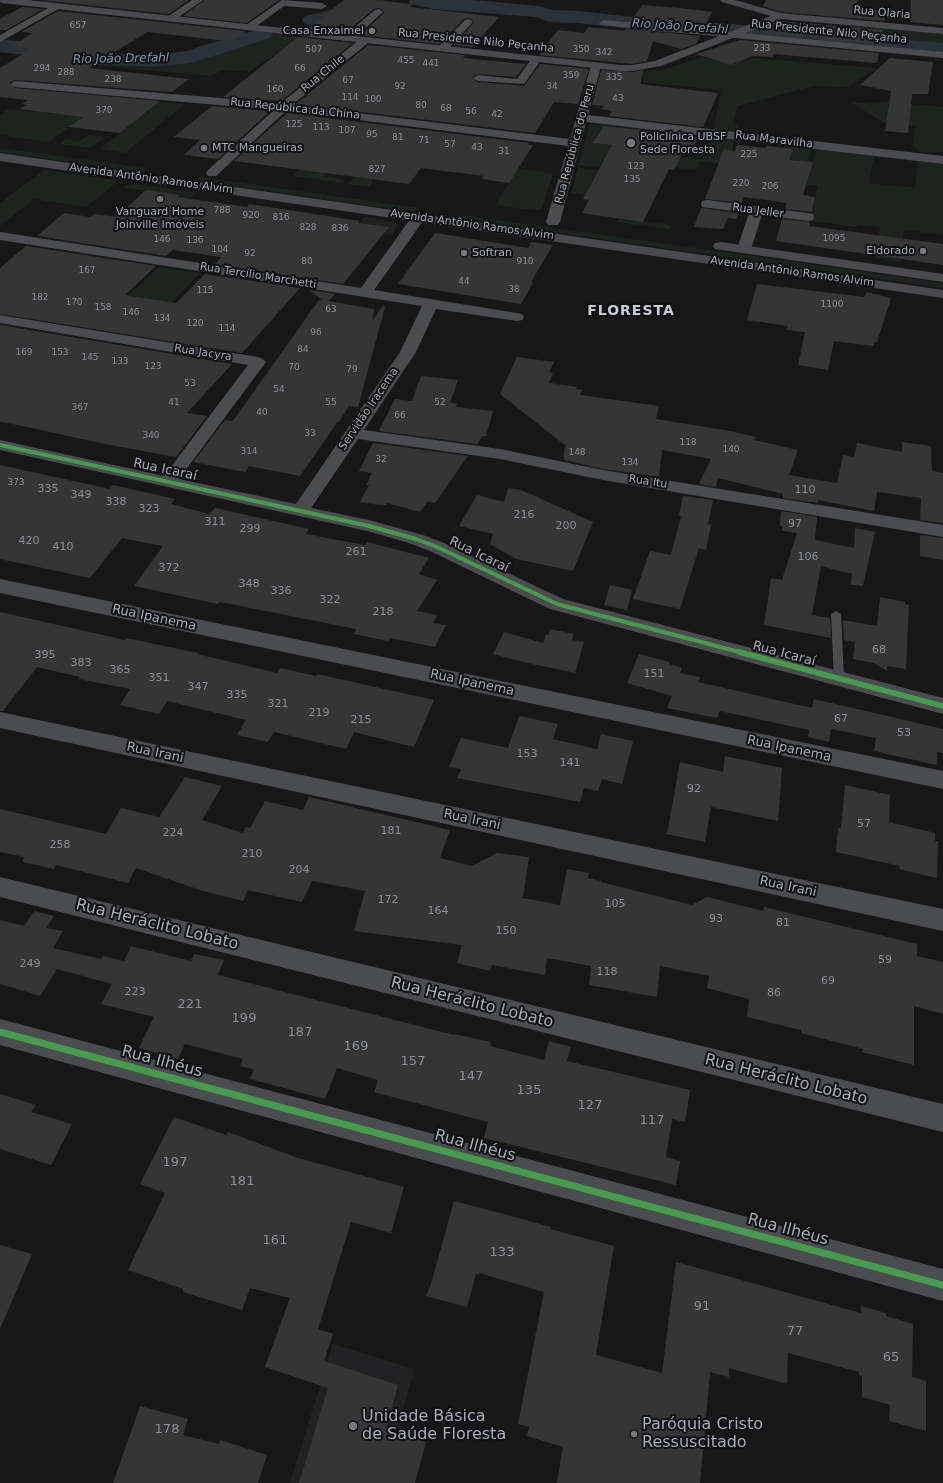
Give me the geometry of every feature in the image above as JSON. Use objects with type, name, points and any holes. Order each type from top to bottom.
[{"type":"street","name":"Rua Presidente Nilo Peçanha","points":[[2,0],[596,66],[632,68],[657,64],[738,32],[943,55]]},
{"type":"street","points":[[170,19],[198,0]]},
{"type":"street","name":"Rua Olaria","points":[[725,0],[780,16],[943,31]]},
{"type":"street","points":[[248,28],[282,2],[322,6]]},
{"type":"street","points":[[0,39],[58,6]]},
{"type":"street","points":[[347,39],[378,12]]},
{"type":"street","points":[[604,23],[738,32],[780,16]]},
{"type":"street","points":[[442,49],[468,22]]},
{"type":"street","name":"Rua Chile","points":[[208,173],[283,107],[364,41]]},
{"type":"street","points":[[478,78],[520,82],[536,60]]},
{"type":"street","name":"Rua República do Peru","points":[[553,222],[596,66]]},
{"type":"street","name":"Rua República da China","points":[[15,84],[283,107],[575,142]]},
{"type":"street","name":"Rua Maravilha","points":[[582,118],[943,160]]},
{"type":"street","name":"Avenida Antônio Ramos Alvim","points":[[0,157],[943,294]]},
{"type":"street","name":"Avenida Antônio Ramos Alvim","points":[[208,173],[227,176]]},
{"type":"street","name":"Rua Jeller","points":[[707,204],[808,217]]},
{"type":"street","points":[[744,249],[757,210]]},
{"type":"street","points":[[365,293],[418,218]]},
{"type":"street","name":"Avenida Antônio Ramos Alvim","points":[[537,220],[568,224]]},
{"type":"street","name":"Rua Tercílio Marchetti","points":[[2,243],[16,239],[517,317]]},
{"type":"street","name":"Avenida Antônio Ramos Alvim","points":[[706,244],[943,278]]},
{"type":"street","points":[[791,272],[798,270],[848,277],[857,273],[856,269],[837,262]]},
{"type":"street","name":"Servidão Iracema","points":[[300,511],[408,352],[431,303]]},
{"type":"street","name":"Rua Jacyra","points":[[0,320],[258,362],[168,482]]},
{"type":"street","name":"Rua Itu","points":[[353,434],[500,454],[603,475],[943,531]]},
{"type":"street","name":"Rua Icaraí","points":[[0,445],[369,526],[416,539],[437,547],[557,604],[943,706]]},
{"type":"street","name":"Rua Ipanema","points":[[0,586],[943,780]]},
{"type":"street","name":"Rua Irani","points":[[0,720],[943,920]]},
{"type":"street","name":"Rua Heráclito Lobato","points":[[0,887],[943,1118]]},
{"type":"street","name":"Rua Ilhéus","points":[[0,1032],[943,1285]]},
{"type":"lane","points":[[836,614],[839,679]]},
{"type":"shaded area","points":[[843,25],[943,34],[943,52],[839,42]]},
{"type":"shaded area","points":[[259,33],[299,37],[250,72],[223,70],[211,76],[29,59],[46,49],[147,59],[167,59]]},
{"type":"shaded area","points":[[703,57],[731,65],[752,58],[876,68],[848,87],[813,86],[738,106],[734,118],[739,132],[714,129],[721,90],[642,82],[645,71],[664,70]]},
{"type":"shaded area","points":[[111,97],[48,142],[0,135],[0,115],[9,109],[33,112],[53,98]]},
{"type":"shaded area","points":[[143,100],[185,104],[125,153],[99,149],[131,125],[116,115],[140,118],[151,109],[134,107]]},
{"type":"shaded area","points":[[891,102],[943,107],[943,152],[922,152],[913,146],[915,127],[886,124],[852,103]]},
{"type":"shaded area","points":[[590,124],[649,130],[644,140],[623,133],[601,130],[594,143],[701,159],[711,137],[735,140],[727,165],[700,161],[696,170],[605,158],[599,168],[579,165]]},
{"type":"shaded area","points":[[89,135],[105,137],[90,148],[60,144],[66,139],[80,141]]},
{"type":"shaded area","points":[[351,146],[323,176],[345,180],[342,183],[292,176],[312,156]]},
{"type":"shaded area","points":[[788,146],[811,149],[808,162],[784,159]]},
{"type":"shaded area","points":[[0,148],[145,168],[147,170],[140,172],[0,152]]},
{"type":"shaded area","points":[[816,149],[874,156],[869,183],[915,188],[918,161],[943,164],[943,235],[904,230],[901,262],[876,258],[880,227],[858,225],[857,227],[810,221],[818,186],[766,180],[813,162]]},
{"type":"shaded area","points":[[578,167],[598,170],[591,182],[620,186],[602,197],[572,193]]},
{"type":"shaded area","points":[[518,169],[553,173],[542,208],[533,210],[495,205]]},
{"type":"shaded area","points":[[44,170],[118,181],[86,207],[34,199],[0,226],[0,203]]},
{"type":"shaded area","points":[[199,177],[418,208],[421,210],[414,212],[199,181],[197,179]]},
{"type":"shaded area","points":[[354,177],[372,179],[373,182],[369,187],[348,184]]},
{"type":"shaded area","points":[[135,184],[197,193],[185,203],[176,202],[183,195],[124,188],[128,185]]},
{"type":"shaded area","points":[[461,215],[943,283],[943,288],[463,219],[460,218]]},
{"type":"shaded area","points":[[365,217],[395,222],[397,225],[392,235],[355,230]]},
{"type":"shaded area","points":[[619,218],[672,225],[670,229],[617,222]]},
{"type":"shaded area","points":[[159,267],[200,273],[171,303],[129,295]]},
{"type":"shaded area","name":"Unidade Básica de Saúde Floresta","points":[[333,1344],[414,1369],[383,1483],[290,1483]]},
{"type":"building","points":[[41,0],[189,0],[169,14]]},
{"type":"building","points":[[204,0],[279,0],[247,23],[183,16]]},
{"type":"building","points":[[344,0],[371,0],[413,4],[410,7],[499,17],[473,47],[453,45],[474,23],[472,19],[468,18],[464,19],[439,44],[360,35],[384,13],[382,9],[378,8],[374,9],[345,33],[308,29]]},
{"type":"building","points":[[766,0],[858,0],[854,7],[886,11],[884,21],[781,12],[763,6]]},
{"type":"building","points":[[911,0],[943,0],[943,25],[910,22]]},
{"type":"building","points":[[642,5],[712,12],[704,28],[631,21]]},
{"type":"building","points":[[22,7],[43,9],[6,30],[0,30],[0,19]]},
{"type":"building","points":[[58,11],[246,32],[236,39],[228,41],[147,32],[89,68],[189,79],[172,92],[15,80],[9,83],[15,88],[160,101],[120,133],[69,127],[83,117],[20,109],[27,105],[22,104],[28,100],[0,97],[0,68],[32,48],[12,46],[33,33],[21,32]]},
{"type":"building","points":[[781,21],[883,30],[880,45],[760,33],[778,27],[772,24]]},
{"type":"building","points":[[588,27],[700,36],[696,44],[681,49],[653,41],[647,61],[632,64],[539,55],[558,30],[584,33]]},
{"type":"building","points":[[298,37],[353,43],[281,101],[223,97]]},
{"type":"building","points":[[740,40],[879,53],[877,63],[773,54],[773,57],[753,56],[731,65],[696,54]]},
{"type":"building","points":[[368,45],[465,55],[463,58],[526,64],[516,77],[478,74],[472,77],[478,82],[524,86],[540,64],[589,69],[578,104],[554,102],[535,133],[296,104]]},
{"type":"building","points":[[890,58],[933,62],[928,94],[912,94],[908,133],[885,131],[891,91],[860,85]]},
{"type":"building","points":[[601,70],[632,72],[644,70],[640,84],[718,93],[703,127],[609,116],[612,111],[601,109],[604,106],[592,105]]},
{"type":"building","points":[[212,106],[270,111],[218,159],[184,155],[200,140],[174,137]]},
{"type":"building","points":[[287,113],[529,143],[528,145],[533,145],[509,183],[482,179],[484,176],[421,168],[409,184],[234,161]]},
{"type":"building","points":[[604,126],[698,137],[690,155],[682,154],[674,170],[669,169],[643,222],[582,213],[589,200],[583,199],[612,145],[593,143]]},
{"type":"building","points":[[737,145],[793,149],[789,160],[813,162],[803,195],[815,197],[812,212],[785,209],[787,203],[744,197],[742,203],[705,199],[724,149],[735,151]]},
{"type":"building","points":[[146,190],[180,195],[178,197],[247,207],[249,204],[360,221],[358,223],[389,227],[343,284],[215,264],[221,257],[173,250],[166,256],[37,236],[64,213],[90,217],[94,214],[116,217]]},
{"type":"building","points":[[701,208],[738,213],[736,219],[728,218],[723,229],[694,227]]},
{"type":"building","points":[[782,219],[810,222],[809,226],[943,244],[943,265],[776,241]]},
{"type":"building","points":[[435,233],[528,248],[531,242],[553,245],[531,282],[533,283],[521,304],[398,284]]},
{"type":"building","points":[[26,246],[156,266],[125,295],[176,303],[205,274],[300,288],[242,353],[0,314],[0,268]]},
{"type":"building","points":[[757,284],[864,297],[867,292],[891,298],[877,342],[874,342],[874,346],[834,341],[828,370],[798,365],[805,332],[787,330],[788,326],[747,320]]},
{"type":"building","points":[[309,290],[335,294],[329,301],[374,309],[372,321],[383,306],[385,307],[358,407],[349,406],[300,476],[249,466],[245,472],[193,462],[225,420],[233,421],[319,300],[322,300]]},
{"type":"building","points":[[0,325],[232,364],[187,413],[207,416],[176,457],[0,422]]},
{"type":"building","points":[[517,357],[554,362],[549,372],[553,373],[549,383],[577,387],[576,389],[582,390],[580,395],[659,406],[656,419],[730,431],[756,437],[754,440],[798,450],[789,475],[837,483],[843,455],[854,457],[857,443],[902,452],[902,442],[931,446],[932,471],[943,473],[943,523],[920,520],[921,498],[877,492],[874,511],[818,500],[818,503],[783,498],[783,494],[718,478],[716,487],[699,484],[711,459],[662,450],[659,477],[603,469],[564,460],[564,450],[566,446],[500,394]]},
{"type":"building","points":[[421,376],[458,380],[450,403],[457,404],[456,407],[493,411],[486,436],[483,436],[477,444],[379,431],[395,399],[412,401]]},
{"type":"building","points":[[373,443],[468,456],[435,503],[428,501],[420,512],[387,503],[386,505],[379,505],[360,502],[369,485],[366,485],[372,473],[359,471]]},
{"type":"building","points":[[0,465],[110,489],[113,485],[175,499],[171,504],[209,514],[215,508],[309,529],[306,534],[365,545],[367,542],[429,558],[419,574],[437,580],[417,611],[437,615],[433,623],[446,625],[435,647],[390,638],[388,641],[354,634],[356,629],[220,602],[218,604],[134,586],[163,546],[122,538],[90,578],[0,559]]},
{"type":"building","points":[[508,488],[521,490],[593,522],[573,571],[516,559],[490,544],[493,534],[459,526],[477,495],[504,502]]},
{"type":"building","points":[[683,496],[713,500],[708,524],[711,525],[706,550],[699,548],[680,609],[633,599],[650,551],[671,555],[681,516],[679,516]]},
{"type":"building","points":[[781,511],[817,517],[815,540],[854,548],[855,528],[875,532],[863,586],[851,585],[852,574],[821,566],[812,615],[830,618],[831,638],[764,625],[771,578],[782,580],[797,533],[782,531],[782,527],[780,526]]},
{"type":"building","points":[[920,535],[943,538],[943,560],[920,556]]},
{"type":"building","points":[[610,585],[632,590],[627,610],[604,605]]},
{"type":"building","points":[[880,597],[905,602],[905,604],[909,605],[906,669],[887,666],[887,671],[874,663],[853,659],[855,642],[844,640],[843,620],[877,626]]},
{"type":"building","points":[[0,612],[125,640],[126,638],[198,653],[197,654],[277,673],[280,668],[316,676],[317,674],[434,700],[414,747],[354,732],[346,749],[274,732],[268,742],[237,735],[246,720],[167,701],[159,714],[120,705],[130,689],[79,679],[80,677],[37,667],[3,711],[0,711]]},
{"type":"building","points":[[550,629],[574,634],[572,640],[584,642],[575,673],[493,654],[504,632],[543,643]]},
{"type":"building","points":[[639,654],[669,662],[669,664],[682,668],[680,673],[700,677],[698,682],[812,708],[814,699],[943,729],[943,753],[937,752],[937,765],[874,751],[876,738],[831,729],[829,742],[808,737],[809,730],[720,711],[717,718],[667,708],[672,696],[627,683]]},
{"type":"building","points":[[519,716],[558,724],[553,739],[597,749],[601,734],[633,741],[622,784],[602,779],[598,791],[584,788],[580,802],[457,778],[461,769],[449,767],[461,738],[508,748]]},
{"type":"building","points":[[725,756],[782,768],[778,821],[711,807],[705,842],[667,834],[680,762],[723,772]]},
{"type":"building","points":[[185,777],[222,786],[202,820],[243,833],[246,827],[250,828],[265,801],[303,810],[309,797],[450,830],[440,858],[472,866],[497,853],[529,857],[523,898],[560,905],[567,869],[589,873],[588,878],[601,882],[692,905],[707,897],[763,911],[764,907],[917,944],[917,956],[943,962],[943,1014],[914,1006],[914,1065],[862,1052],[863,1049],[801,1033],[801,1030],[747,1017],[749,999],[707,988],[709,976],[660,966],[657,997],[589,985],[591,966],[547,958],[545,975],[492,965],[490,971],[457,963],[462,945],[354,931],[365,891],[312,881],[302,902],[248,890],[243,901],[203,891],[136,868],[128,883],[56,865],[54,869],[23,862],[24,857],[0,852],[0,809],[106,834],[121,808],[159,817]]},
{"type":"building","points":[[845,785],[890,795],[889,822],[935,833],[935,841],[938,841],[937,878],[899,869],[900,866],[836,852],[838,828],[841,828]]},
{"type":"building","points":[[34,911],[54,916],[46,928],[63,931],[53,948],[101,959],[103,956],[124,961],[131,946],[191,961],[194,954],[224,960],[218,975],[454,1035],[491,1042],[490,1046],[544,1060],[549,1041],[571,1047],[567,1061],[690,1090],[685,1122],[672,1119],[666,1157],[680,1161],[676,1185],[484,1138],[488,1122],[374,1092],[378,1080],[337,1068],[325,1099],[250,1079],[254,1069],[240,1066],[243,1059],[185,1044],[178,1059],[139,1048],[154,1017],[101,1004],[112,984],[57,969],[40,996],[0,984],[0,920],[24,926]]},
{"type":"building","points":[[0,1094],[36,1105],[31,1112],[72,1124],[51,1165],[0,1149]]},
{"type":"building","points":[[174,1117],[226,1135],[228,1132],[298,1158],[404,1187],[391,1233],[351,1222],[318,1329],[333,1334],[324,1361],[398,1385],[386,1430],[426,1442],[415,1483],[299,1483],[328,1388],[265,1367],[290,1298],[250,1288],[242,1310],[183,1292],[183,1289],[128,1270],[165,1193],[140,1184]]},
{"type":"building","points":[[454,1201],[551,1227],[550,1229],[614,1246],[596,1355],[662,1373],[676,1262],[861,1313],[861,1306],[886,1313],[886,1316],[913,1324],[912,1377],[926,1381],[926,1431],[889,1421],[890,1405],[862,1397],[862,1376],[859,1375],[859,1372],[788,1353],[787,1384],[729,1368],[729,1377],[710,1372],[700,1483],[557,1483],[563,1447],[527,1436],[529,1427],[518,1424],[544,1292],[479,1273],[479,1275],[476,1274],[467,1307],[426,1296],[431,1284]]},
{"type":"building","points":[[0,1245],[32,1254],[0,1329]]},
{"type":"building","points":[[140,1406],[188,1419],[183,1435],[219,1444],[220,1440],[267,1455],[258,1483],[113,1483]]},
{"type":"waterway","name":"Rio João Drefahl","points":[[312,20],[333,15],[375,0]]},
{"type":"waterway","name":"Rio João Drefahl","points":[[418,0],[433,3],[539,12],[549,16],[578,17],[660,26],[732,30],[943,49]]},
{"type":"waterway","name":"Rio João Drefahl","points":[[2,46],[41,50],[51,54],[55,59],[65,60],[91,58],[152,61],[191,57],[205,51],[263,34]]},
{"type":"cycle path","points":[[0,445],[369,526],[416,539],[437,547],[557,604],[943,706]]},
{"type":"cycle path","points":[[0,1032],[943,1285]]},
{"type":"place","name":"Casa Enxaimel","points":[[372,31]]},
{"type":"place","name":"Policlínica UBSF Sede Floresta","points":[[631,143]]},
{"type":"place","name":"MTC Mangueiras","points":[[204,148]]},
{"type":"place","name":"Vanguard Home Joinville Imóveis","points":[[160,199]]},
{"type":"place","name":"Eldorado","points":[[923,251]]},
{"type":"place","name":"Softran","points":[[464,253]]},
{"type":"place","name":"Unidade Básica de Saúde Floresta","points":[[353,1426]]},
{"type":"place","name":"Paróquia Cristo Ressuscitado","points":[[634,1434]]},
{"type":"district","name":"FLORESTA","points":[[631,311]]}]
